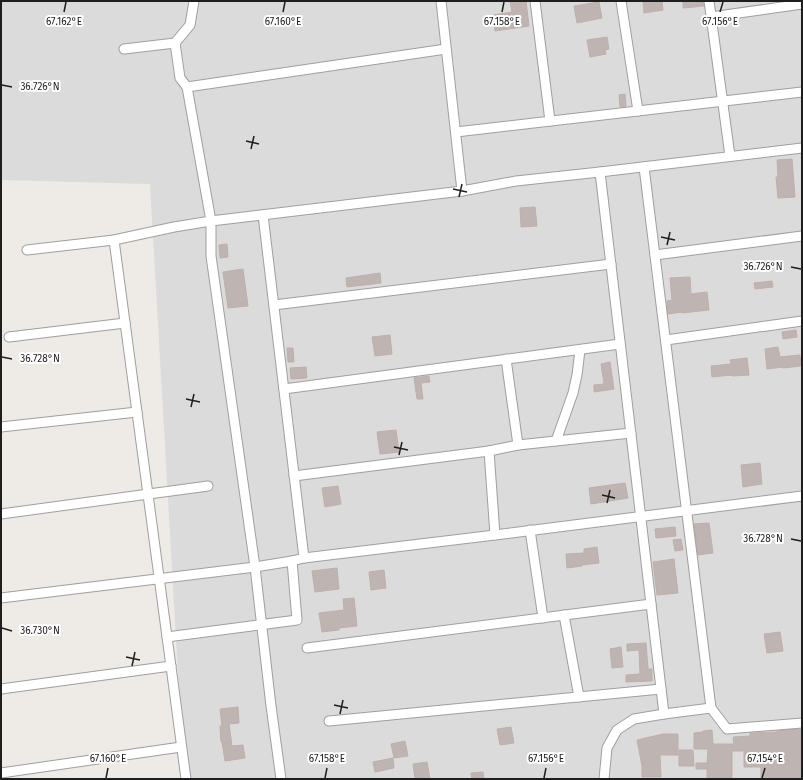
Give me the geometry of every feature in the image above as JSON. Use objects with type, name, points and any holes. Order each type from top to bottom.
[{"type":"street","points":[[124,49],[175,43],[190,25],[194,1]]},
{"type":"street","points":[[441,1],[462,191]]},
{"type":"street","points":[[535,1],[550,121]]},
{"type":"street","points":[[621,1],[638,111]]},
{"type":"street","points":[[709,1],[730,156]]},
{"type":"street","points":[[711,17],[802,4]]},
{"type":"street","points":[[175,43],[180,78],[187,87],[210,221],[211,256],[255,567],[281,779]]},
{"type":"street","points":[[187,87],[446,50]]},
{"type":"street","points":[[456,132],[802,92]]},
{"type":"street","points":[[27,250],[114,240],[210,221],[462,191],[516,181],[802,148]]},
{"type":"street","points":[[644,167],[711,708],[726,729],[802,723]]},
{"type":"street","points":[[600,172],[664,714]]},
{"type":"street","points":[[263,215],[304,558]]},
{"type":"street","points":[[655,255],[802,236]]},
{"type":"street","points":[[114,240],[186,779]]},
{"type":"street","points":[[274,305],[610,264]]},
{"type":"street","points":[[666,340],[802,321]]},
{"type":"street","points":[[9,337],[125,323]]},
{"type":"street","points":[[284,390],[620,344]]},
{"type":"street","points":[[556,441],[573,393],[580,350]]},
{"type":"street","points":[[506,359],[518,445]]},
{"type":"street","points":[[1,427],[137,412]]},
{"type":"street","points":[[294,476],[489,451],[518,445],[631,433]]},
{"type":"street","points":[[489,451],[495,535]]},
{"type":"street","points":[[1,514],[208,486]]},
{"type":"street","points":[[1,598],[255,567],[304,558],[802,496]]},
{"type":"street","points":[[530,530],[543,618]]},
{"type":"street","points":[[167,637],[297,620],[292,561]]},
{"type":"street","points":[[307,648],[651,604]]},
{"type":"street","points":[[564,615],[579,697]]},
{"type":"street","points":[[1,689],[171,666]]},
{"type":"street","points":[[329,722],[661,689]]},
{"type":"street","points":[[602,779],[607,748],[617,730],[634,719],[711,708]]},
{"type":"street","points":[[1,772],[181,746]]},
{"type":"shaded area","points":[[1,1],[802,1],[802,779],[184,779],[150,184],[1,180]]},
{"type":"building","points":[[510,1],[526,1],[529,26],[495,31],[493,15],[512,12]]},
{"type":"building","points":[[643,1],[662,1],[663,10],[644,13]]},
{"type":"building","points":[[683,1],[703,1],[704,6],[683,8]]},
{"type":"building","points":[[599,2],[602,18],[577,23],[574,6]]},
{"type":"building","points":[[607,37],[609,49],[605,50],[606,54],[590,57],[587,40]]},
{"type":"building","points":[[625,94],[626,106],[620,107],[619,95]]},
{"type":"building","points":[[792,159],[795,197],[778,198],[776,177],[778,177],[777,160]]},
{"type":"building","points":[[535,207],[537,226],[521,227],[520,208]]},
{"type":"building","points":[[227,244],[228,257],[220,258],[219,245]]},
{"type":"building","points":[[243,269],[248,306],[228,308],[223,272]]},
{"type":"building","points":[[380,273],[381,283],[347,287],[346,278]]},
{"type":"building","points":[[690,277],[691,294],[707,292],[709,310],[668,314],[667,301],[672,300],[670,278]]},
{"type":"building","points":[[772,281],[773,287],[755,289],[754,283]]},
{"type":"building","points":[[796,330],[797,337],[783,339],[782,332]]},
{"type":"building","points":[[390,335],[392,354],[375,356],[372,337]]},
{"type":"building","points":[[778,347],[780,357],[800,355],[801,366],[767,369],[765,349]]},
{"type":"building","points":[[287,348],[293,348],[294,362],[288,362]]},
{"type":"building","points":[[747,358],[749,375],[712,377],[711,366],[731,364],[730,360]]},
{"type":"building","points":[[610,362],[614,389],[594,392],[594,385],[604,384],[601,364]]},
{"type":"building","points":[[306,367],[307,378],[291,379],[290,368]]},
{"type":"building","points":[[429,376],[430,382],[421,383],[423,399],[417,399],[414,378]]},
{"type":"building","points":[[396,430],[399,452],[380,454],[377,432]]},
{"type":"building","points":[[760,463],[762,484],[743,487],[741,465]]},
{"type":"building","points":[[625,483],[628,498],[591,504],[589,488]]},
{"type":"building","points":[[338,486],[341,504],[325,507],[322,488]]},
{"type":"building","points":[[709,523],[713,553],[698,555],[694,524]]},
{"type":"building","points":[[675,527],[676,536],[656,538],[655,529]]},
{"type":"building","points":[[681,539],[683,550],[675,551],[673,540]]},
{"type":"building","points":[[597,547],[599,563],[567,568],[566,554],[584,553],[584,549]]},
{"type":"building","points":[[674,559],[678,593],[657,595],[653,562]]},
{"type":"building","points":[[337,568],[339,589],[315,592],[312,571]]},
{"type":"building","points":[[384,570],[386,588],[371,590],[369,572]]},
{"type":"building","points":[[354,598],[357,626],[322,632],[319,613],[344,610],[343,599]]},
{"type":"building","points":[[780,632],[783,651],[767,653],[764,634]]},
{"type":"building","points":[[646,643],[648,669],[652,669],[652,681],[626,682],[626,675],[640,674],[639,650],[627,651],[627,644]]},
{"type":"building","points":[[621,647],[623,667],[612,668],[610,649]]},
{"type":"building","points":[[238,707],[239,723],[229,724],[232,746],[243,745],[245,758],[225,761],[221,742],[220,726],[222,726],[220,709]]},
{"type":"building","points":[[511,727],[514,743],[500,745],[497,729]]},
{"type":"building","points":[[799,729],[802,730],[802,779],[794,779],[794,777],[761,779],[761,767],[744,767],[744,751],[732,751],[732,779],[707,779],[707,769],[696,769],[696,763],[707,763],[708,749],[694,749],[694,733],[712,730],[713,744],[734,744],[733,737],[750,736],[750,733],[777,732]]},
{"type":"building","points":[[663,734],[678,734],[678,755],[660,755],[661,777],[642,777],[642,766],[637,740]]},
{"type":"building","points":[[405,741],[408,756],[394,758],[391,744]]},
{"type":"building","points":[[679,750],[693,750],[694,766],[679,766]]},
{"type":"building","points":[[393,758],[394,768],[375,772],[373,762]]},
{"type":"building","points":[[427,762],[430,779],[415,779],[413,764]]},
{"type":"building","points":[[483,772],[484,779],[472,779],[471,773]]}]
